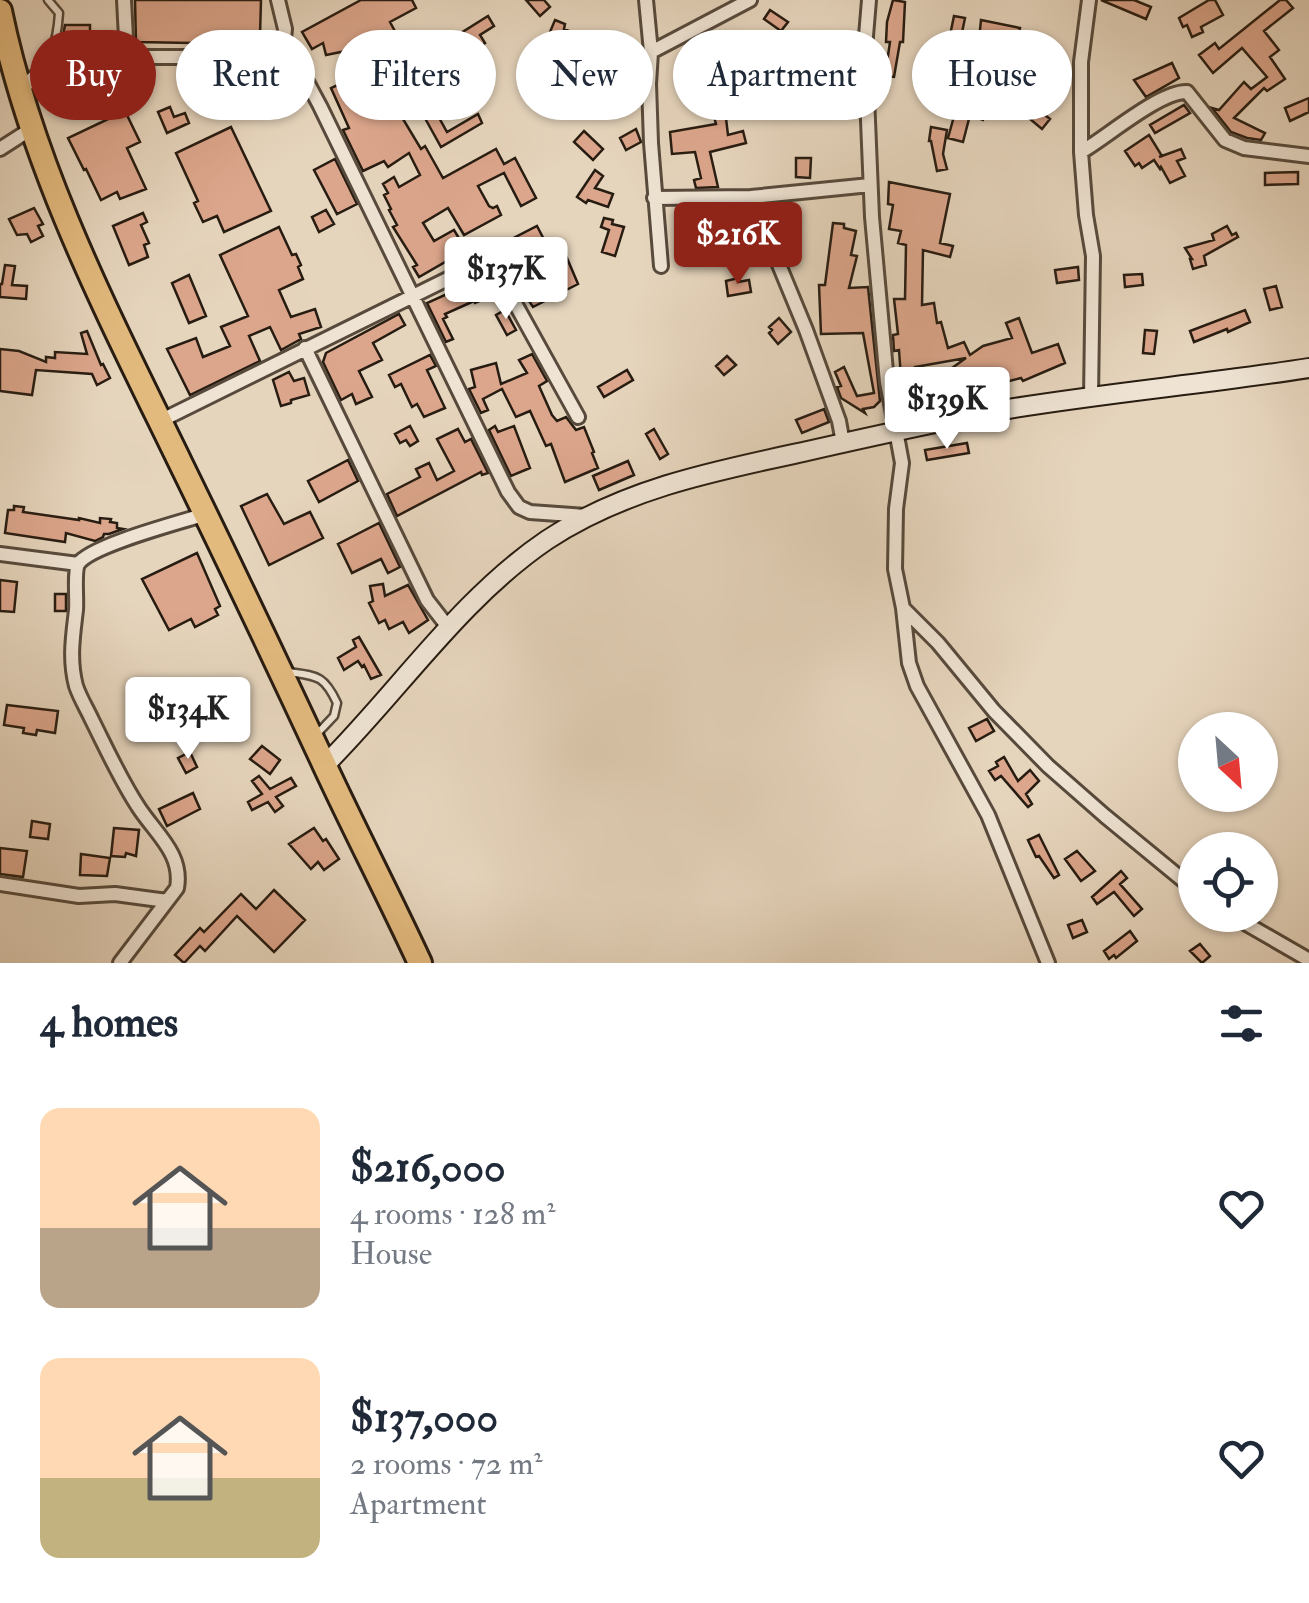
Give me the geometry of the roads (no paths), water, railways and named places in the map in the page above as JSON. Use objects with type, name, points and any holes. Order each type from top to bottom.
[{"type":"highway","points":[[0,12],[18,86],[54,192],[420,963]]},
{"type":"street","points":[[124,0],[126,30]]},
{"type":"street","points":[[278,0],[286,30]]},
{"type":"street","points":[[646,0],[649,30]]},
{"type":"street","points":[[653,51],[750,0]]},
{"type":"street","points":[[869,0],[865,48],[870,185],[888,382],[902,463],[895,569],[904,608],[906,646],[917,686],[988,814],[1048,963]]},
{"type":"street","points":[[1089,0],[1082,62],[1081,152],[1093,256],[1091,397]]},
{"type":"street","points":[[18,86],[30,82]]},
{"type":"street","points":[[1081,152],[1159,101],[1183,91],[1234,145],[1309,156]]},
{"type":"street","points":[[315,97],[508,492],[519,507],[530,512],[589,516]]},
{"type":"street","points":[[651,120],[661,266]]},
{"type":"street","points":[[0,149],[31,129]]},
{"type":"street","points":[[654,198],[751,197],[870,185]]},
{"type":"street","points":[[751,197],[806,330],[839,421],[843,443]]},
{"type":"street","points":[[160,421],[490,258],[578,416]]},
{"type":"street","points":[[305,348],[427,600],[448,627]]},
{"type":"street","points":[[325,765],[380,708],[448,627],[504,573],[547,540],[589,516],[641,494],[711,472],[1000,410],[1309,368]]},
{"type":"street","points":[[0,554],[78,564],[109,546],[206,514]]},
{"type":"street","points":[[78,564],[71,636],[72,669],[78,690],[140,809],[168,847],[179,875],[177,888],[120,963]]},
{"type":"street","points":[[904,608],[1048,766],[1178,876]]},
{"type":"street","points":[[0,884],[78,896],[128,895],[167,901]]},
{"type":"street","points":[[1260,932],[1309,960]]},
{"type":"lane","points":[[18,86],[38,70],[56,45],[58,13],[48,0]]},
{"type":"lane","points":[[282,671],[318,676],[329,686],[337,704],[334,716],[313,739]]}]
